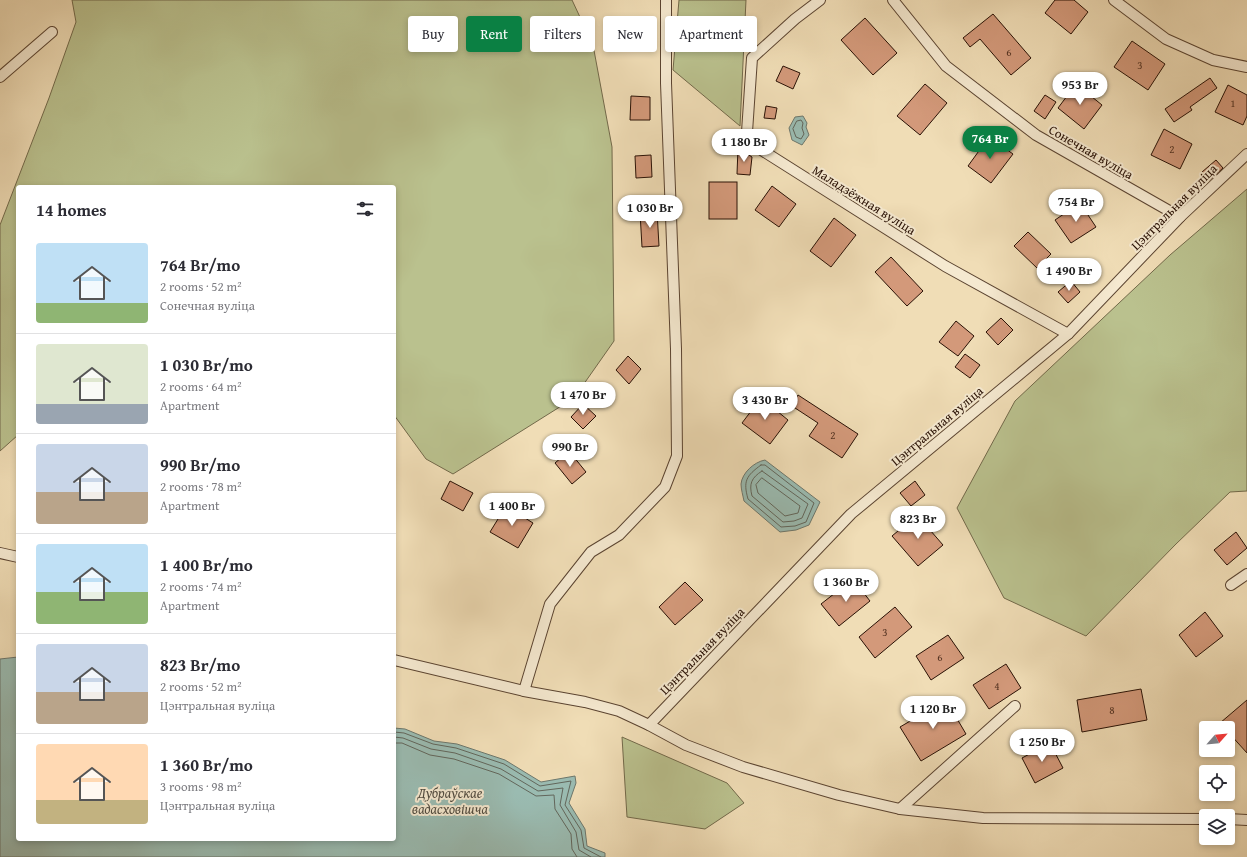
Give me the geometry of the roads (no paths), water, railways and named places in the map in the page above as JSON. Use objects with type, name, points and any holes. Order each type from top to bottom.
[{"type":"street","points":[[524,691],[550,604],[591,552],[619,535],[665,487],[677,456],[676,349],[666,83],[666,0]]},
{"type":"street","name":"Маладзёжная вуліца","points":[[820,0],[795,19],[752,58],[747,132],[760,149],[945,266],[1068,334]]},
{"type":"street","name":"Сонечная вуліца","points":[[893,0],[946,66],[1036,135],[1180,217]]},
{"type":"street","points":[[1114,0],[1166,39],[1213,60],[1247,67]]},
{"type":"street","points":[[0,77],[52,32]]},
{"type":"street","name":"Цэнтральная вуліца","points":[[649,725],[851,514],[1068,334],[1180,217],[1247,154]]},
{"type":"street","points":[[0,553],[16,557]]},
{"type":"street","points":[[1231,585],[1247,574]]},
{"type":"street","points":[[396,660],[524,691],[585,702],[619,712],[649,725],[686,745],[743,767],[839,795],[900,809],[983,818],[1199,818]]},
{"type":"street","points":[[900,809],[1015,706]]},
{"type":"street","points":[[1235,819],[1247,820]]},
{"type":"water","points":[[803,116],[807,123],[806,127],[809,135],[802,145],[792,140],[789,128],[795,117]]},
{"type":"water","points":[[765,460],[820,502],[809,525],[796,530],[780,532],[744,501],[741,484],[746,472],[757,463]]},
{"type":"water","name":"Дубраўскае вадасховішча","points":[[16,657],[16,841],[396,841],[396,728],[405,729],[434,741],[457,744],[505,760],[541,782],[575,776],[576,783],[569,803],[585,829],[587,846],[605,853],[605,857],[0,857],[0,659]]}]
